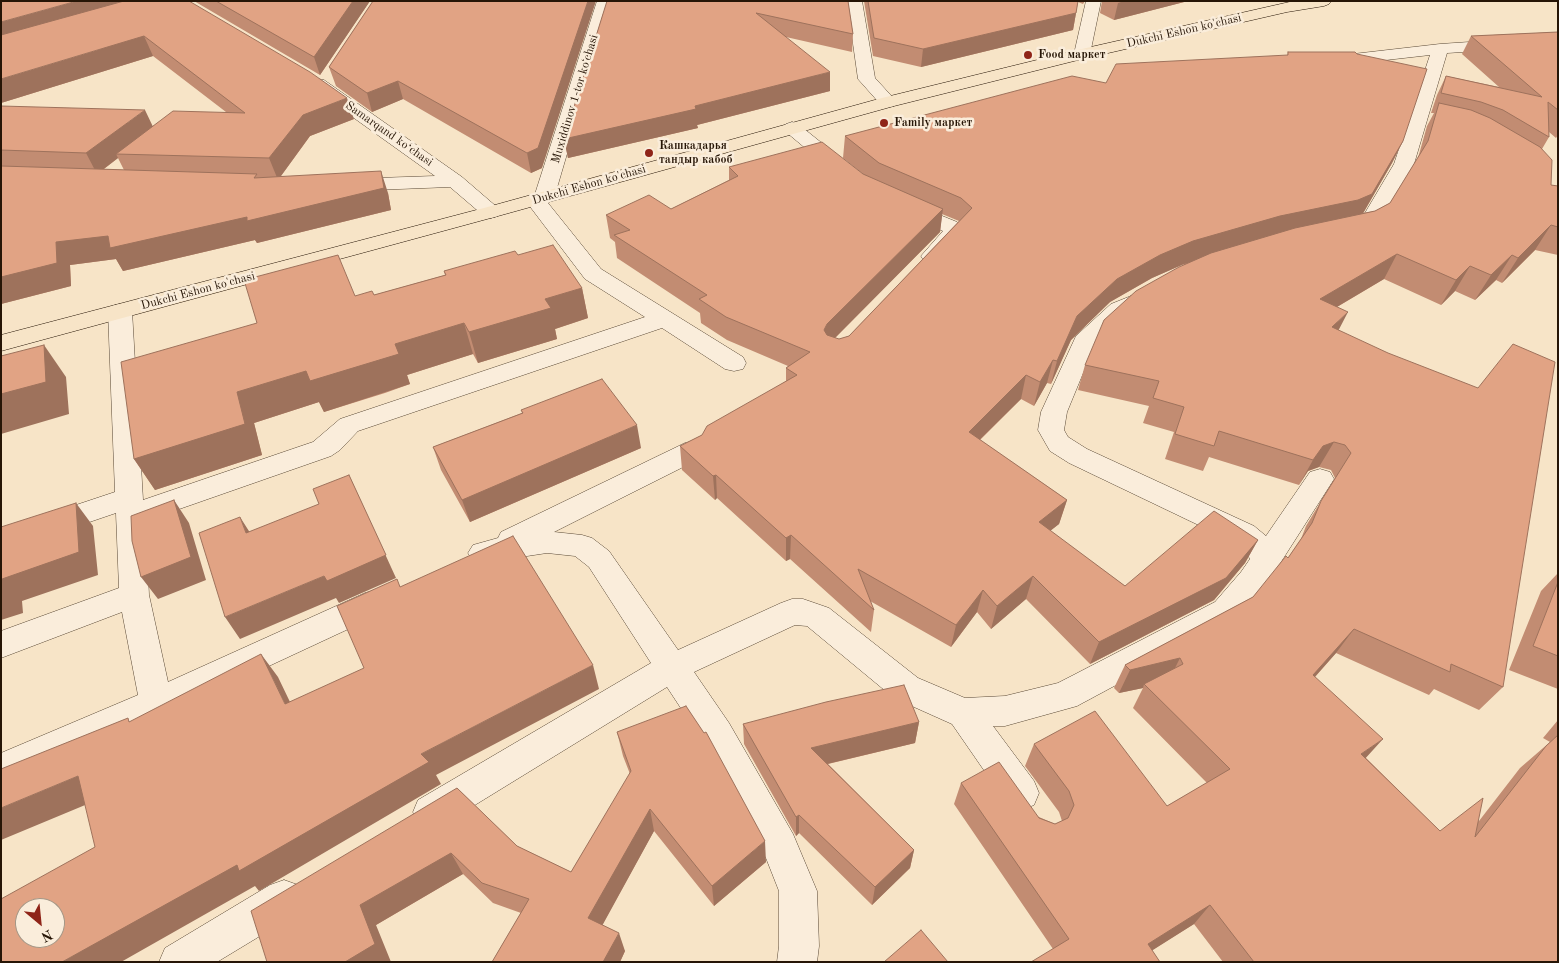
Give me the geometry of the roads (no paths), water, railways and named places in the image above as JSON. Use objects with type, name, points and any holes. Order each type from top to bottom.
[{"type":"main road","name":"Dukchi Eshon ko'chasi","points":[[1,343],[539,199],[888,102],[1082,54],[1287,7],[1324,1]]},
{"type":"street","name":"Muxiddinov 1-tor koʻchasi","points":[[539,199],[605,1]]},
{"type":"street","points":[[854,1],[867,79],[888,102]]},
{"type":"street","points":[[1082,54],[1094,1]]},
{"type":"street","points":[[1313,63],[1440,49],[1558,41]]},
{"type":"street","points":[[1326,236],[1355,230],[1370,222],[1428,119],[1440,49]]},
{"type":"street","points":[[324,88],[334,72]]},
{"type":"street","name":"Samarqand ko‘chasi","points":[[307,77],[455,181],[491,212]]},
{"type":"street","points":[[792,128],[854,179]]},
{"type":"street","points":[[330,186],[455,181]]},
{"type":"street","points":[[539,199],[593,274],[734,363]]},
{"type":"street","points":[[887,199],[950,226],[955,231],[918,270]]},
{"type":"street","points":[[1153,290],[1119,310],[1084,342],[1054,412],[1051,430],[1059,444],[1078,456],[1244,534],[1258,545],[1266,558]]},
{"type":"street","points":[[120,311],[134,595],[156,702]]},
{"type":"street","points":[[1,541],[129,506],[322,448],[331,443],[349,425],[356,422],[664,320]]},
{"type":"street","points":[[454,567],[694,450]]},
{"type":"street","points":[[409,825],[673,668],[792,612],[803,612],[818,618],[906,688],[964,713],[1005,711],[1065,696],[1226,611],[1252,581],[1320,479]]},
{"type":"street","points":[[490,550],[547,542],[582,546],[599,559],[673,668],[731,730],[798,891],[799,946],[797,962]]},
{"type":"street","points":[[1,770],[399,592]]},
{"type":"street","points":[[1,645],[134,595]]},
{"type":"street","points":[[870,696],[906,688]]},
{"type":"street","points":[[964,713],[1038,817]]},
{"type":"street","points":[[179,962],[307,886]]},
{"type":"place","name":"Food маркет","points":[[1028,55]]},
{"type":"place","name":"Family маркет","points":[[884,123]]},
{"type":"place","name":"Кашкадарья тандыр кабоб","points":[[649,153]]}]
